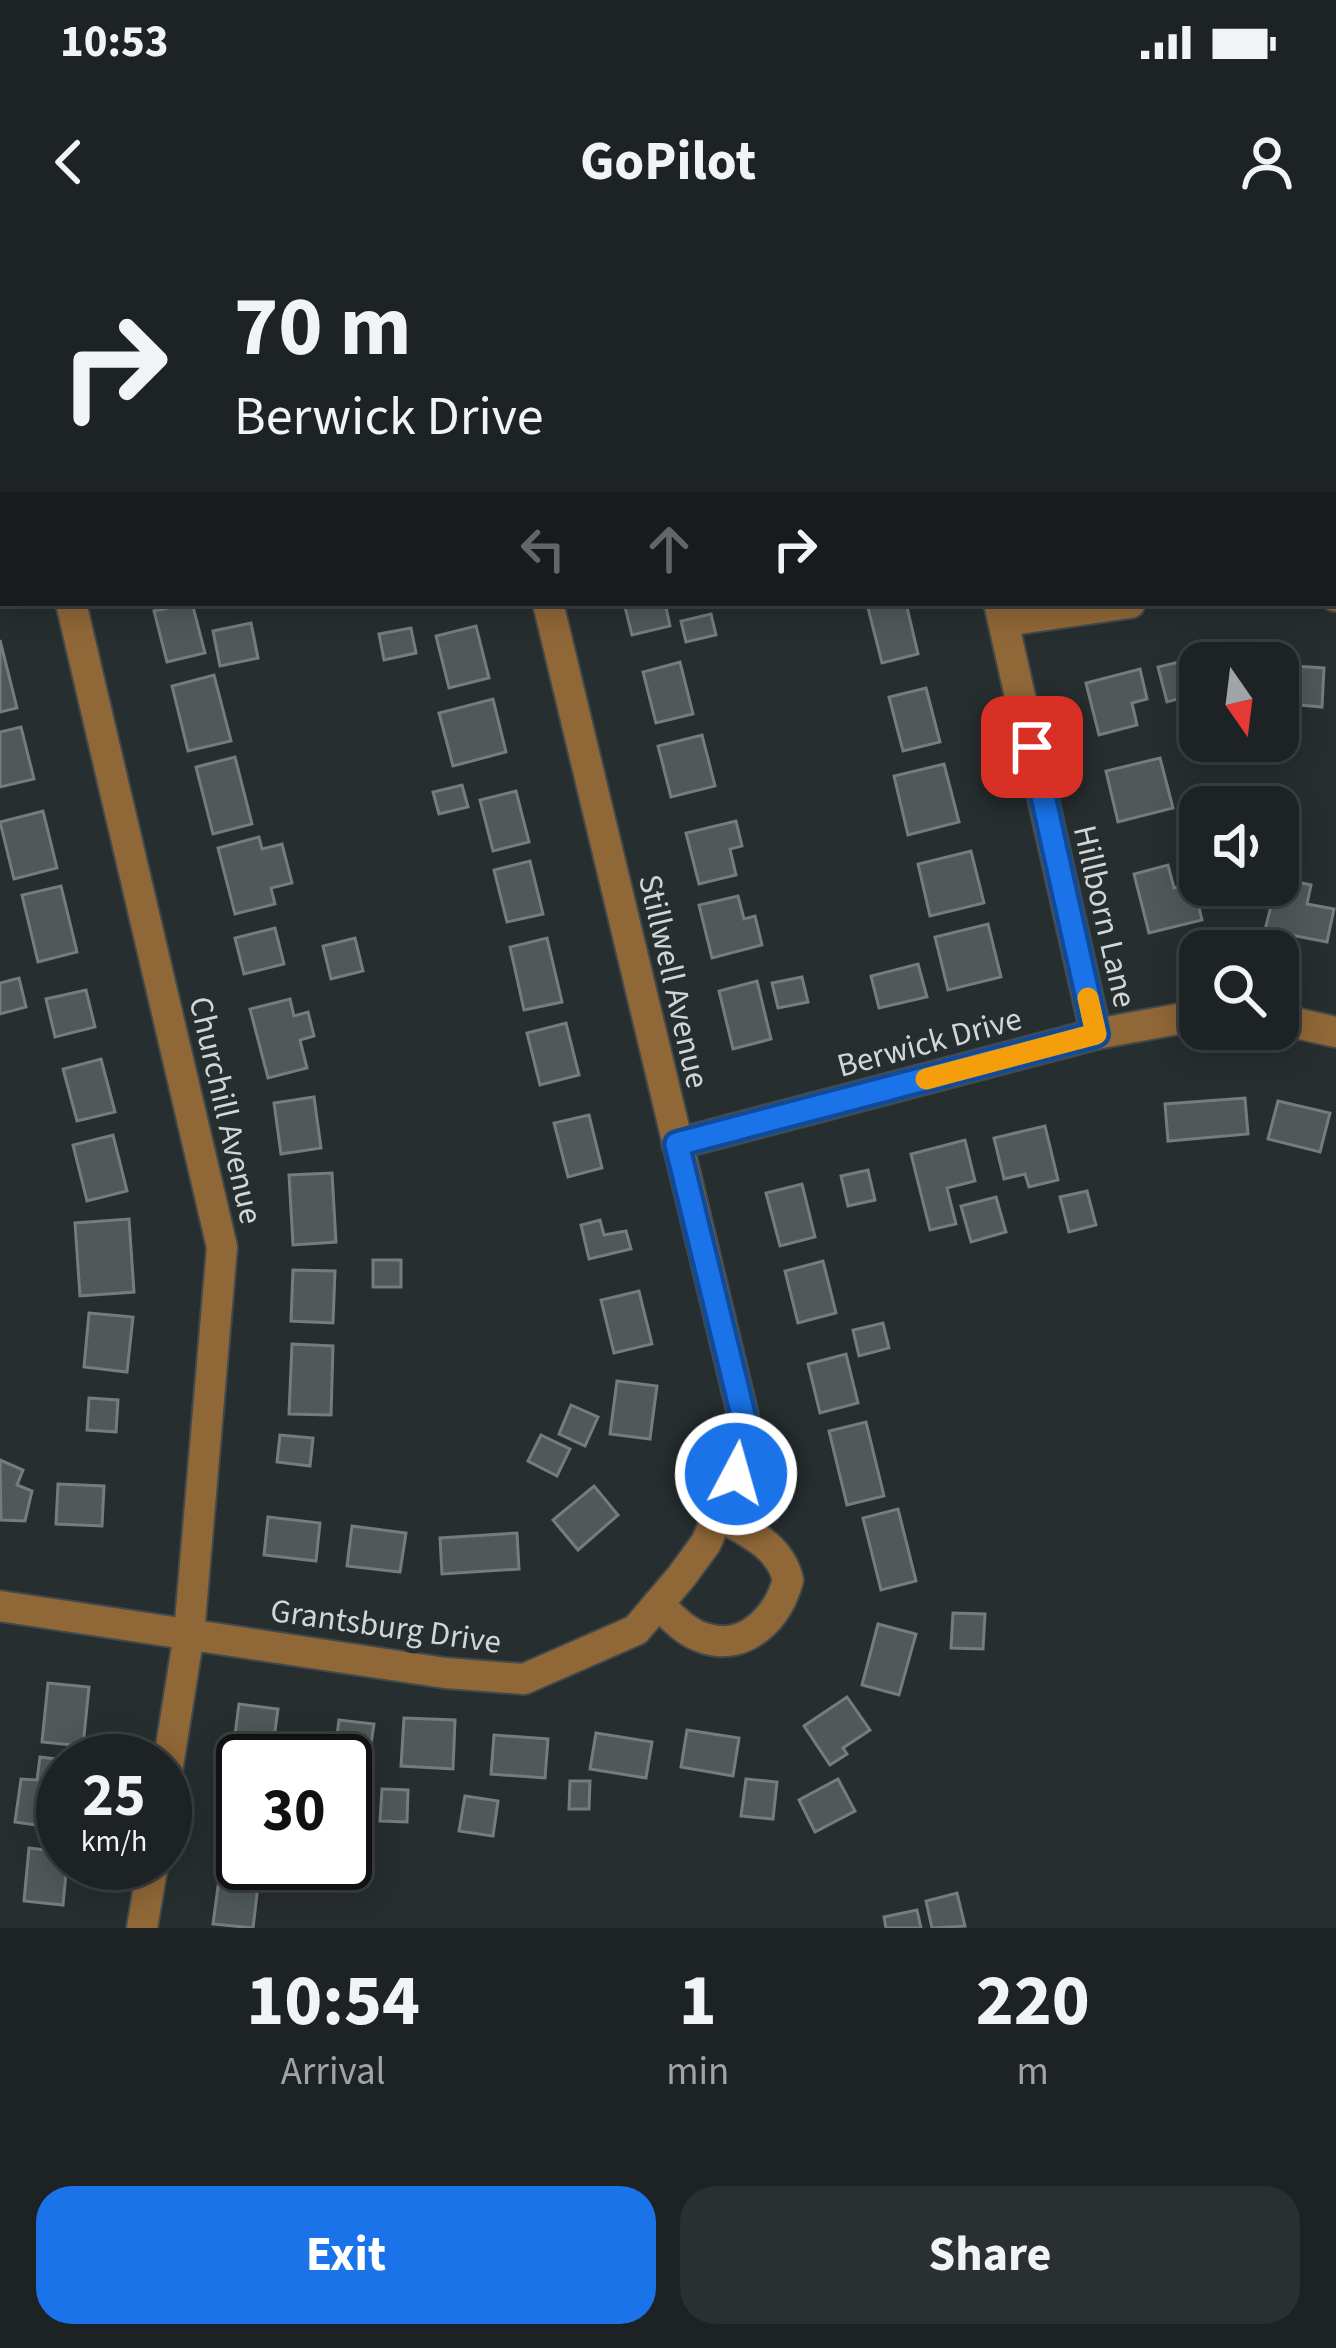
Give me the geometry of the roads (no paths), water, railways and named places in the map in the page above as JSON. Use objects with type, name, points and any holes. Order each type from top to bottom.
[{"type":"street","name":"Churchill Avenue","points":[[72,606],[222,1247],[189,1634],[173,1734]]},
{"type":"street","name":"Stillwell Avenue","points":[[549,606],[743,1415],[736,1474],[706,1543],[636,1630]]},
{"type":"street","points":[[1002,612],[1087,606]]},
{"type":"street","name":"Hillborn Lane","points":[[1002,612],[1096,1034]]},
{"type":"street","name":"Berwick Drive","points":[[677,1144],[1096,1034],[1179,1020]]},
{"type":"street","points":[[1299,1023],[1336,1032]]},
{"type":"street","points":[[658,1604],[690,1632],[733,1641],[752,1633],[778,1606],[788,1580],[780,1558],[757,1537],[718,1515]]},
{"type":"street","name":"Grantsburg Drive","points":[[0,1606],[445,1673],[524,1679],[636,1630]]},
{"type":"street","points":[[142,1928],[148,1890]]}]
